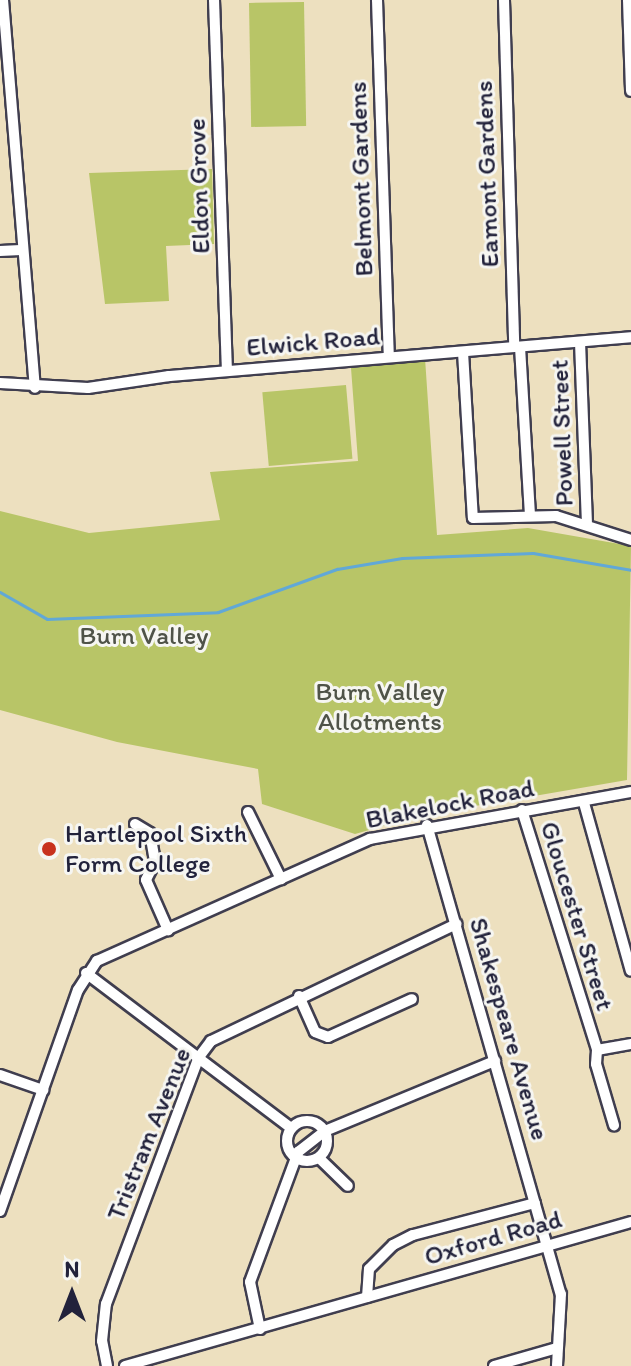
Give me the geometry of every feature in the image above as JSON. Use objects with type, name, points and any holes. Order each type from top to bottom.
[{"type":"street","points":[[3,0],[21,250],[35,388]]},
{"type":"street","name":"Eldon Grove","points":[[214,0],[227,371]]},
{"type":"street","name":"Belmont Gardens","points":[[377,0],[389,357]]},
{"type":"street","name":"Eamont Gardens","points":[[504,0],[517,347],[530,514]]},
{"type":"street","points":[[628,0],[631,91]]},
{"type":"street","points":[[0,251],[21,250]]},
{"type":"street","name":"Elwick Road","points":[[0,383],[35,388],[88,388],[227,371],[631,337]]},
{"type":"street","name":"Powell Street","points":[[580,342],[587,522]]},
{"type":"street","points":[[463,352],[473,518],[530,514],[587,522],[631,540]]},
{"type":"street","name":"Blakelock Road","points":[[86,973],[97,961],[370,839],[427,825],[584,803],[631,792]]},
{"type":"street","points":[[584,803],[628,946],[631,971]]},
{"type":"street","name":"Gloucester Street","points":[[522,810],[597,1050],[596,1064],[614,1125]]},
{"type":"street","points":[[248,812],[281,879]]},
{"type":"street","points":[[135,824],[150,833],[155,862],[146,880],[168,930]]},
{"type":"street","name":"Shakespeare Avenue","points":[[427,825],[562,1305],[557,1366]]},
{"type":"street","name":"Tristram Avenue","points":[[107,1366],[102,1341],[106,1304],[199,1057],[234,1026],[456,924]]},
{"type":"street","points":[[1,1204],[86,973],[291,1128]]},
{"type":"street","points":[[299,996],[315,1032],[328,1037],[412,999]]},
{"type":"street","points":[[597,1050],[631,1044]]},
{"type":"street","points":[[260,1329],[250,1282],[294,1157],[325,1131],[495,1061]]},
{"type":"street","points":[[0,1075],[43,1090]]},
{"type":"street","points":[[291,1128],[307,1121],[325,1131]]},
{"type":"street","points":[[291,1128],[287,1143],[294,1157],[305,1162],[319,1158],[327,1142],[325,1131]]},
{"type":"street","points":[[319,1158],[348,1186]]},
{"type":"street","name":"Oxford Road","points":[[367,1297],[369,1269],[393,1245],[413,1235],[535,1203]]},
{"type":"street","name":"Oxford Road","points":[[125,1366],[631,1222]]},
{"type":"street","points":[[494,1366],[557,1348]]},
{"type":"green space","points":[[304,2],[306,126],[251,127],[249,3]]},
{"type":"green space","points":[[212,169],[214,244],[166,246],[169,301],[105,304],[89,173]]},
{"type":"green space","points":[[425,358],[437,535],[528,528],[631,546],[627,780],[423,815],[355,834],[262,804],[258,769],[117,742],[0,710],[0,511],[89,533],[220,520],[210,472],[358,461],[351,368]]},
{"type":"green space","points":[[346,385],[352,459],[269,466],[262,392]]},
{"type":"waterway","points":[[0,592],[47,619],[218,612],[337,569],[402,558],[533,553],[631,570]]},
{"type":"place","name":"Hartlepool Sixth Form College","points":[[49,849]]},
{"type":"park label","name":"Burn Valley","points":[[144,636]]},
{"type":"park label","name":"Burn Valley Allotments","points":[[380,707]]}]
